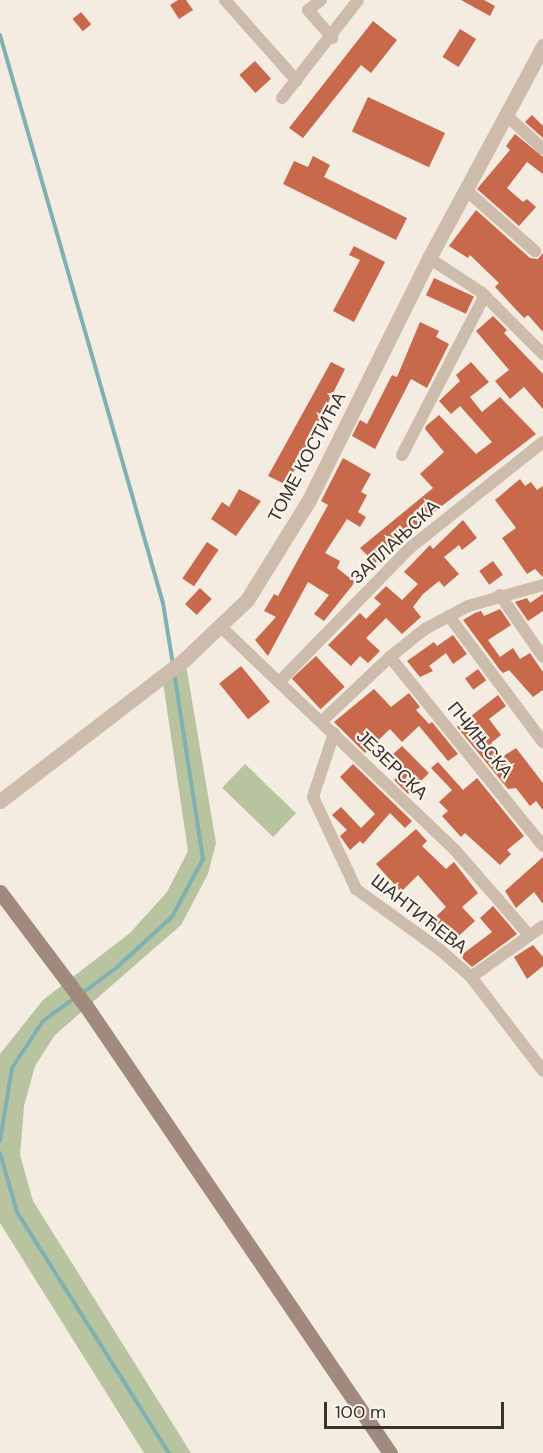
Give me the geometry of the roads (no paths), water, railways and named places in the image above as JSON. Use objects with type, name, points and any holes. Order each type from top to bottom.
[{"type":"main road","points":[[0,892],[68,980],[390,1453]]},
{"type":"street","points":[[225,0],[297,81]]},
{"type":"street","points":[[321,0],[305,5],[332,38]]},
{"type":"street","points":[[282,98],[332,38],[358,0]]},
{"type":"street","name":"ТОМЕ КОСТИЋА","points":[[0,801],[180,663],[222,628],[247,600],[309,500],[429,258],[543,46]]},
{"type":"street","points":[[507,116],[543,148]]},
{"type":"street","points":[[467,191],[536,251]]},
{"type":"street","points":[[429,258],[485,295],[543,354]]},
{"type":"street","points":[[402,455],[485,295]]},
{"type":"street","name":"ЗАПЛАЊСКА","points":[[281,680],[411,547],[543,442]]},
{"type":"street","points":[[321,722],[390,657],[449,616],[500,595],[543,585]]},
{"type":"street","points":[[500,595],[543,657]]},
{"type":"street","points":[[449,616],[543,742]]},
{"type":"street","name":"ЈЕЗЕРСКА","points":[[222,628],[281,680],[321,722],[455,850],[529,935]]},
{"type":"street","name":"ПЧИЊСКА","points":[[390,657],[543,846]]},
{"type":"street","name":"ШАНТИЋЕВА","points":[[334,733],[313,797],[356,889],[439,949],[471,977],[543,1071]]},
{"type":"street","points":[[471,977],[543,926]]},
{"type":"waterway","points":[[0,35],[163,603],[173,665]]},
{"type":"waterway","points":[[82,993],[115,969],[172,917],[203,859],[174,672]]},
{"type":"waterway","points":[[0,1141],[12,1068],[43,1021],[76,997]]},
{"type":"waterway","points":[[0,1153],[17,1212],[169,1453]]}]
